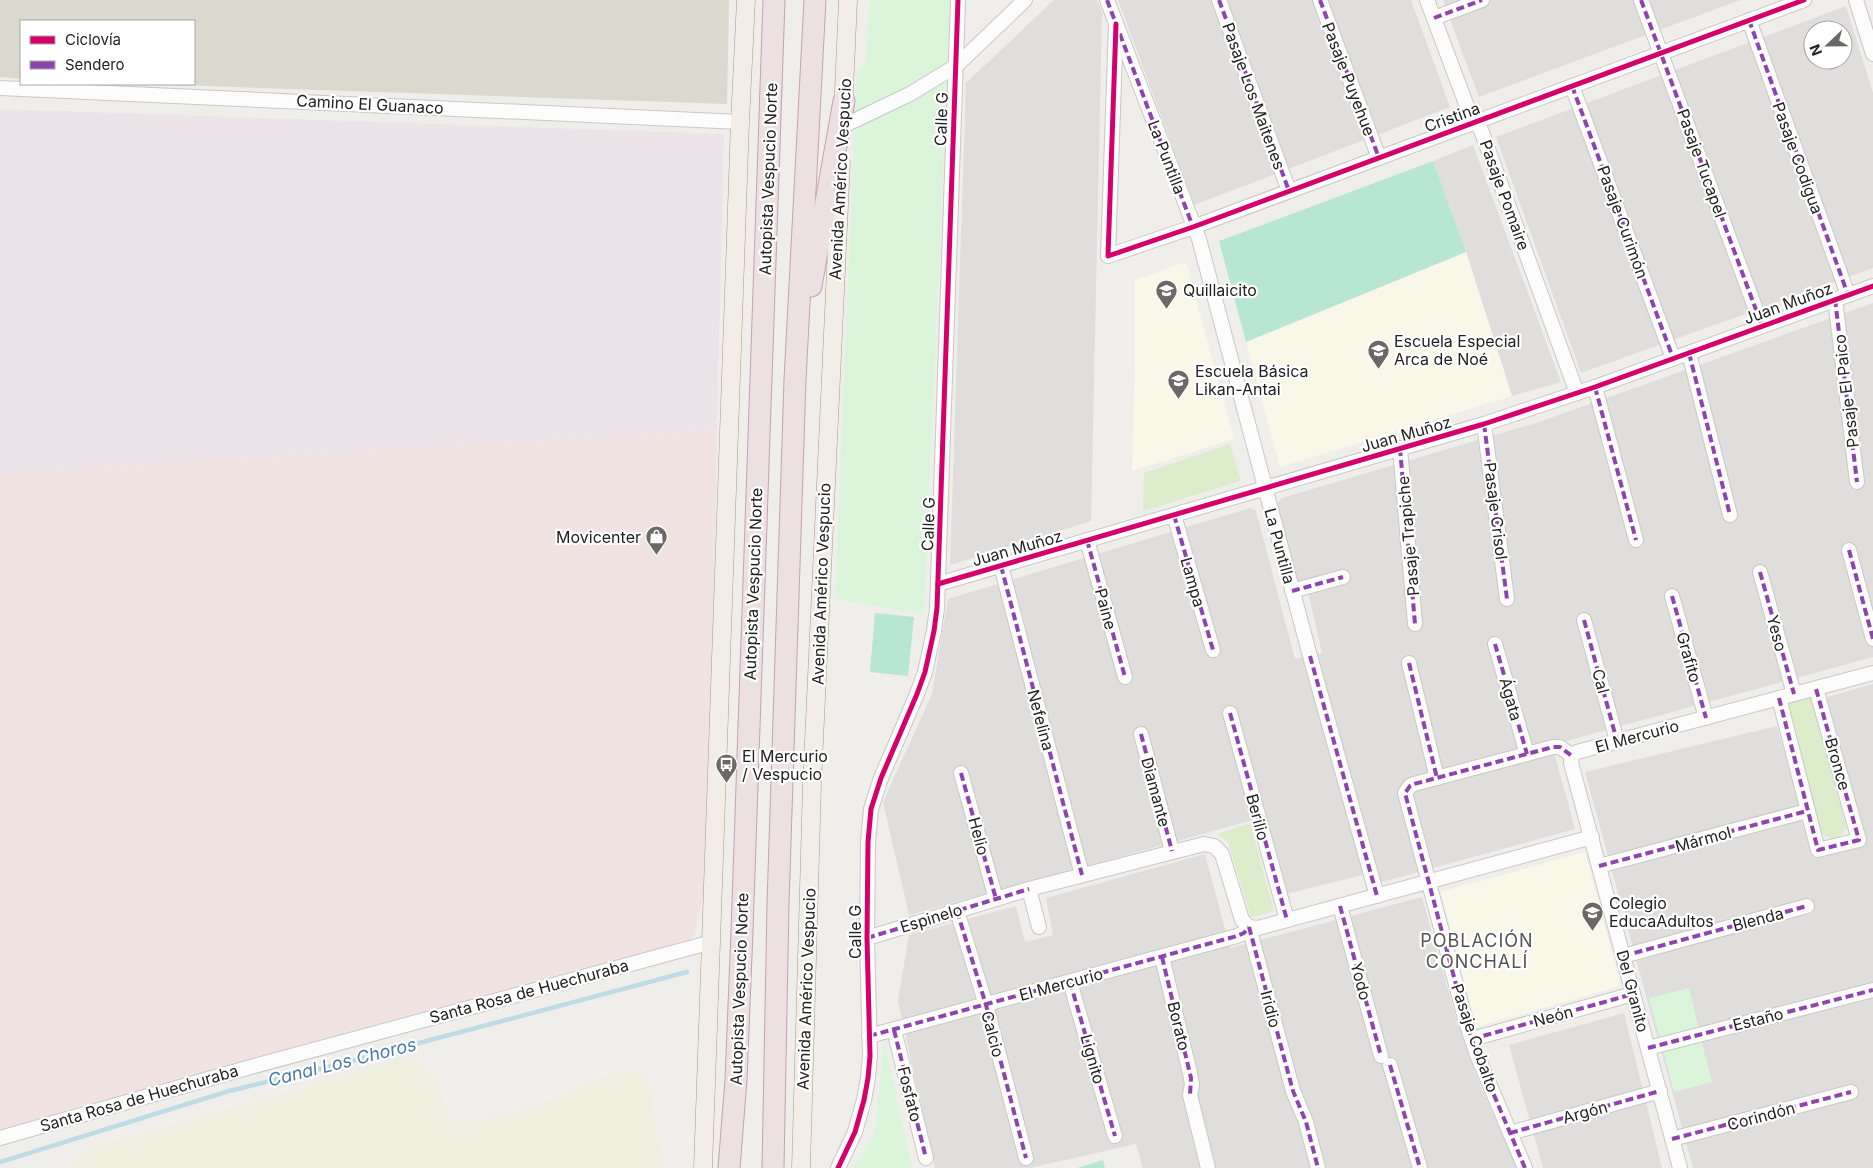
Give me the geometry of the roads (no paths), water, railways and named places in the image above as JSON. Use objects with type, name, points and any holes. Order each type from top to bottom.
[{"type":"highway","points":[[762,0],[771,87]]},
{"type":"highway","name":"Autopista Vespucio Norte","points":[[730,1168],[736,1080],[774,0]]},
{"type":"highway","points":[[773,1168],[778,904],[795,380],[816,0]]},
{"type":"highway","points":[[795,380],[844,101]]},
{"type":"highway","points":[[723,1168],[736,1080]]},
{"type":"main road","points":[[703,1168],[740,122],[746,0]]},
{"type":"main road","name":"Avenida Américo Vespucio","points":[[801,1168],[812,784],[848,0]]},
{"type":"street","name":"Calle G","points":[[838,1168],[852,1139],[864,1100],[868,1078],[868,842],[871,809],[881,778],[925,672],[934,631],[938,584],[958,0]]},
{"type":"street","points":[[843,126],[910,94],[956,66],[1025,0]]},
{"type":"street","name":"La Puntilla","points":[[1107,0],[1201,249],[1292,591],[1377,896]]},
{"type":"street","name":"Pasaje Los Maitenes","points":[[1219,0],[1289,191]]},
{"type":"street","name":"Pasaje Puyehue","points":[[1320,0],[1379,158]]},
{"type":"street","name":"Pasaje Pomaire","points":[[1427,0],[1468,109],[1481,130],[1577,393]]},
{"type":"street","points":[[1434,18],[1482,0]]},
{"type":"street","name":"Pasaje Tucapel","points":[[1642,0],[1762,326]]},
{"type":"street","name":"Cristina","points":[[1116,24],[1108,256],[1193,227],[1804,0]]},
{"type":"street","points":[[1856,0],[1873,54]]},
{"type":"street","name":"Pasaje Codigua","points":[[1749,20],[1841,297]]},
{"type":"street","name":"Pasaje Curimón","points":[[1572,86],[1673,358]]},
{"type":"street","name":"Camino El Guanaco","points":[[0,88],[740,122]]},
{"type":"street","name":"Juan Muñoz","points":[[938,584],[1484,424],[1595,387],[1873,286]]},
{"type":"street","name":"Pasaje El Paico","points":[[1841,297],[1857,482]]},
{"type":"street","points":[[1689,353],[1730,514]]},
{"type":"street","points":[[1595,387],[1636,540]]},
{"type":"street","name":"Pasaje Crisol","points":[[1484,424],[1507,599]]},
{"type":"street","name":"Pasaje Trapiche","points":[[1400,448],[1415,624]]},
{"type":"street","name":"Lampa","points":[[1174,515],[1213,650]]},
{"type":"street","name":"Paine","points":[[1087,540],[1125,677]]},
{"type":"street","points":[[1849,550],[1873,638]]},
{"type":"street","name":"Nefelina","points":[[1001,566],[1082,875]]},
{"type":"street","name":"Yeso","points":[[1760,572],[1794,694]]},
{"type":"street","points":[[1292,591],[1343,577]]},
{"type":"street","name":"Grafito","points":[[1672,596],[1706,718]]},
{"type":"street","name":"Cal","points":[[1584,620],[1617,741]]},
{"type":"street","name":"Ágata","points":[[1495,644],[1527,754]]},
{"type":"street","points":[[1409,663],[1438,778],[1560,747],[1572,756]]},
{"type":"street","name":"El Mercurio","points":[[1572,756],[1578,752],[1617,741],[1873,673]]},
{"type":"street","name":"Bronce","points":[[1808,811],[1818,850],[1859,840],[1816,689]]},
{"type":"street","points":[[1780,698],[1808,811]]},
{"type":"street","name":"Berilio","points":[[1230,713],[1287,920]]},
{"type":"street","name":"Diamante","points":[[1141,734],[1172,851]]},
{"type":"street","name":"Del Granito","points":[[1572,756],[1571,762],[1680,1168]]},
{"type":"street","name":"Helio","points":[[961,773],[996,899]]},
{"type":"street","name":"Pasaje Cobalto","points":[[1438,778],[1414,784],[1407,789],[1405,797],[1472,1039],[1525,1168]]},
{"type":"street","name":"Mármol","points":[[1599,866],[1808,811]]},
{"type":"street","name":"El Mercurio","points":[[869,1036],[1237,936],[1244,933],[1249,927],[1258,928],[1592,837]]},
{"type":"street","points":[[996,899],[1204,844],[1214,846],[1222,854],[1240,916],[1249,927]]},
{"type":"street","points":[[1030,889],[1039,927]]},
{"type":"street","name":"Espinelo","points":[[867,938],[996,899]]},
{"type":"street","name":"Yodo","points":[[1340,906],[1420,1168]]},
{"type":"street","name":"Blenda","points":[[1623,956],[1807,906]]},
{"type":"street","name":"Calcio","points":[[957,911],[986,1005],[1026,1158]]},
{"type":"street","name":"Iridio","points":[[1249,927],[1293,1091],[1306,1122],[1318,1168]]},
{"type":"street","name":"Santa Rosa de Huechuraba","points":[[0,1138],[247,1068],[712,942]]},
{"type":"street","name":"Borato","points":[[1162,957],[1191,1078],[1190,1095],[1208,1168]]},
{"type":"street","name":"Lignito","points":[[1070,982],[1115,1136]]},
{"type":"street","name":"Estaño","points":[[1648,1048],[1871,990]]},
{"type":"street","name":"Neón","points":[[1472,1039],[1634,994]]},
{"type":"street","name":"Fosfato","points":[[894,1030],[926,1158]]},
{"type":"street","name":"Argón","points":[[1510,1133],[1660,1091]]},
{"type":"street","name":"Corindón","points":[[1672,1139],[1850,1092]]},
{"type":"waterway","name":"Canal Los Choros","points":[[0,1162],[229,1091],[340,1064],[687,972]]},
{"type":"place","name":"Quillaicito","points":[[1167,309]]},
{"type":"place","name":"Escuela Especial Arca de Noé","points":[[1378,369]]},
{"type":"place","name":"Escuela Básica Likan-Antai","points":[[1179,399]]},
{"type":"place","name":"Movicenter","points":[[657,556]]},
{"type":"place","name":"El Mercurio / Vespucio","points":[[726,784]]},
{"type":"place","name":"Colegio EducaAdultos","points":[[1593,931]]},
{"type":"district","name":"POBLACIÓN CONCHALÍ","points":[[1477,950]]}]
